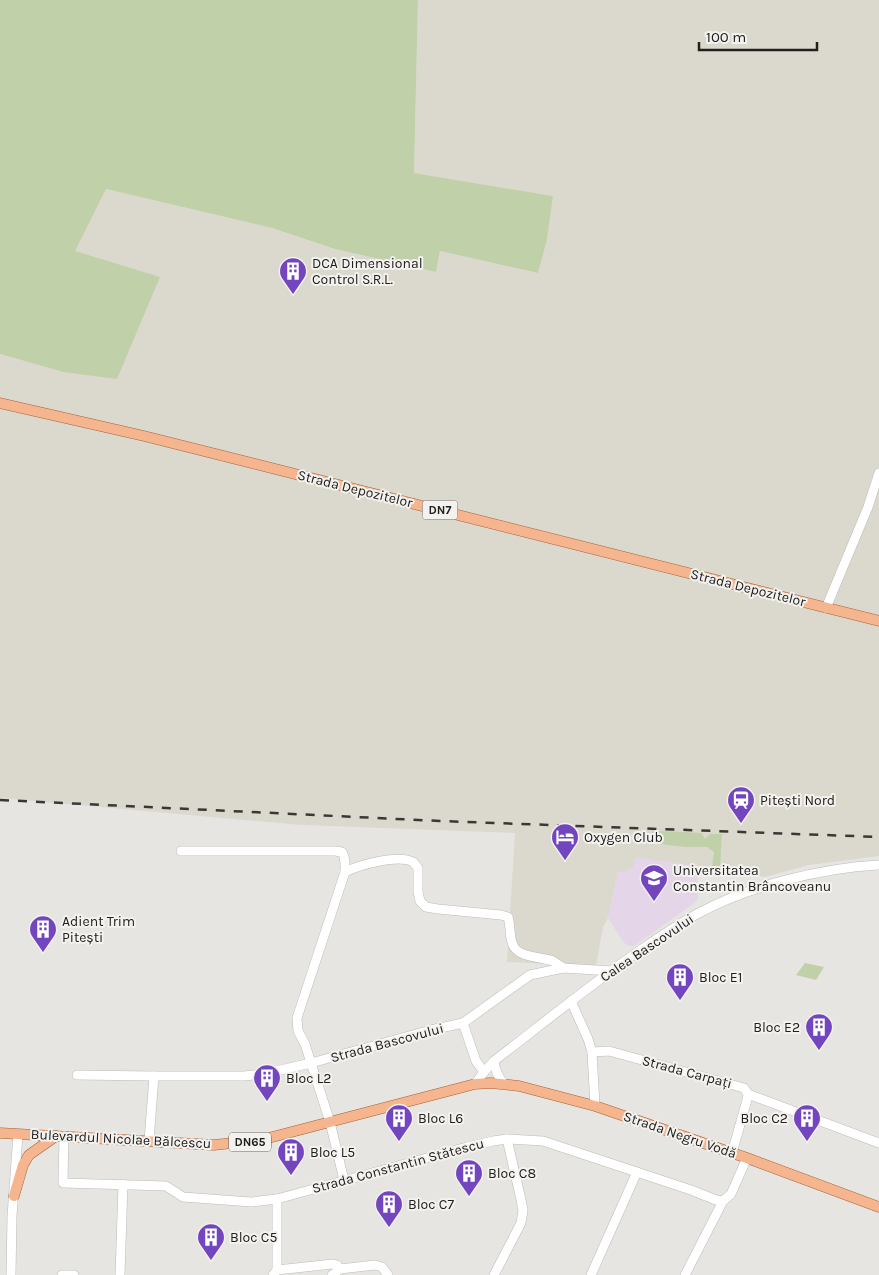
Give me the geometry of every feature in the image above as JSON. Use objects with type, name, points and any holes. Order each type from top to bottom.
[{"type":"main road","name":"Strada Depozitelor","points":[[0,403],[149,437],[879,621]]},
{"type":"main road","name":"Strada Negru Vodă","points":[[475,1084],[491,1083],[519,1086],[595,1106],[732,1152],[879,1207]]},
{"type":"main road","name":"Bulevardul Nicolae Bălcescu","points":[[0,1133],[214,1145],[247,1142],[261,1140],[475,1084]]},
{"type":"main road","points":[[14,1196],[22,1169],[29,1155],[60,1136]]},
{"type":"street","points":[[826,608],[868,507],[879,473]]},
{"type":"street","points":[[181,852],[335,850],[342,852],[344,856],[346,863],[345,872],[297,1018],[298,1031],[305,1044],[330,1122],[344,1180]]},
{"type":"street","points":[[345,872],[370,862],[400,860],[413,862],[418,868],[420,901],[426,907],[508,917],[512,944],[515,949],[523,954],[552,961],[563,968]]},
{"type":"street","name":"Calea Bascovului","points":[[475,1084],[494,1062],[571,1001],[612,970],[697,914],[734,897],[801,876],[839,869],[879,865]]},
{"type":"street","name":"Strada Bascovului","points":[[78,1074],[244,1076],[263,1074],[463,1023],[530,975],[563,968],[612,970]]},
{"type":"street","points":[[571,1001],[592,1052],[595,1106]]},
{"type":"street","name":"Strada Bascovului","points":[[463,1023],[476,1061],[484,1072]]},
{"type":"street","name":"Strada Carpați","points":[[592,1052],[609,1051],[744,1088],[748,1094],[748,1100],[732,1152]]},
{"type":"street","points":[[494,1062],[499,1078],[504,1084]]},
{"type":"street","points":[[149,1141],[154,1076]]},
{"type":"street","points":[[748,1094],[879,1144]]},
{"type":"street","points":[[11,1275],[18,1134]]},
{"type":"street","name":"Strada Constantin Stătescu","points":[[60,1136],[63,1183],[166,1186],[183,1197],[251,1202],[277,1199],[468,1147],[507,1140],[543,1141],[723,1201]]},
{"type":"street","points":[[494,1275],[521,1223],[523,1210],[507,1140]]},
{"type":"street","points":[[685,1275],[723,1201],[731,1194],[746,1158]]},
{"type":"street","points":[[591,1275],[637,1172]]},
{"type":"street","points":[[120,1275],[123,1184]]},
{"type":"street","points":[[277,1199],[276,1272],[333,1264],[337,1265],[340,1269]]},
{"type":"street","points":[[332,1275],[340,1269],[375,1265],[382,1267],[388,1275]]},
{"type":"street","points":[[62,1275],[74,1275]]},
{"type":"shaded area","points":[[418,0],[879,0],[879,856],[809,865],[765,877],[635,858],[634,866],[625,872],[618,872],[608,918],[603,927],[596,966],[507,962],[515,833],[301,825],[0,798],[0,354],[63,372],[74,251],[106,189],[272,228],[335,249],[436,272],[440,251],[538,273],[553,196],[414,173]]},
{"type":"shaded area","name":"Universitatea Constantin Brâncoveanu","points":[[635,857],[697,866],[698,897],[694,903],[637,944],[630,946],[622,940],[608,918],[618,872],[625,872],[634,866]]},
{"type":"green space","points":[[0,0],[418,0],[414,173],[553,196],[547,239],[538,273],[440,251],[436,272],[335,249],[272,228],[106,189],[75,251],[160,277],[117,379],[63,372],[0,354]]},
{"type":"green space","points":[[652,832],[702,833],[705,839],[710,834],[722,834],[720,868],[712,867],[714,852],[707,847],[667,845],[647,840]]},
{"type":"green space","points":[[805,963],[824,967],[816,980],[796,975]]},
{"type":"railway","points":[[0,800],[440,821],[879,837]]},
{"type":"place","name":"DCA Dimensional Control S.R.L.","points":[[293,295]]},
{"type":"place","name":"Pitești Nord","points":[[741,824]]},
{"type":"place","name":"Oxygen Club","points":[[565,861]]},
{"type":"place","name":"Universitatea Constantin Brâncoveanu","points":[[654,902]]},
{"type":"place","name":"Adient Trim Pitești","points":[[43,953]]},
{"type":"place","name":"Bloc E1","points":[[680,1001]]},
{"type":"place","name":"Bloc E2","points":[[819,1051]]},
{"type":"place","name":"Bloc L2","points":[[267,1102]]},
{"type":"place","name":"Bloc L6","points":[[399,1142]]},
{"type":"place","name":"Bloc C2","points":[[807,1142]]},
{"type":"place","name":"Bloc L5","points":[[291,1176]]},
{"type":"place","name":"Bloc C8","points":[[469,1197]]},
{"type":"place","name":"Bloc C7","points":[[389,1228]]},
{"type":"place","name":"Bloc C5","points":[[211,1261]]}]
